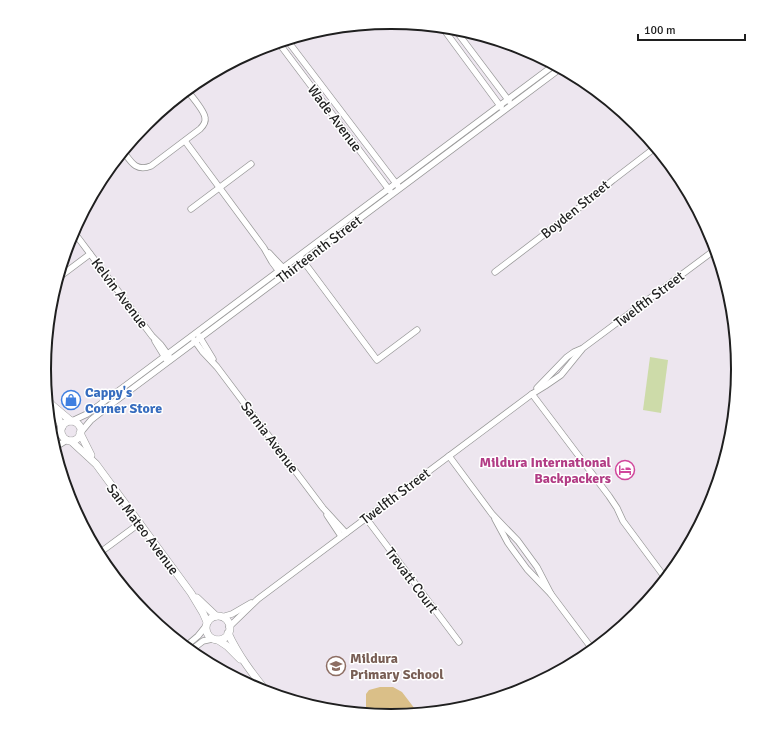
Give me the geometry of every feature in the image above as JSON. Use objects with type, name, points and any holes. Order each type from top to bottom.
[{"type":"street","points":[[447,34],[502,108]]},
{"type":"street","points":[[461,37],[510,102]]},
{"type":"street","name":"Wade Avenue","points":[[290,45],[400,189]]},
{"type":"street","name":"Wade Avenue","points":[[282,47],[392,194]]},
{"type":"street","name":"Thirteenth Street","points":[[510,102],[550,69]]},
{"type":"street","name":"Thirteenth Street","points":[[301,258],[400,189],[502,108],[555,72]]},
{"type":"street","points":[[126,156],[131,162],[140,168],[151,166],[203,126],[206,118],[203,111],[190,94]]},
{"type":"street","name":"Thirteenth Street","points":[[71,421],[87,414],[195,339],[301,258],[395,183],[502,108]]},
{"type":"street","points":[[185,141],[264,248],[272,262],[283,272]]},
{"type":"street","name":"Boyden Street","points":[[495,272],[651,150]]},
{"type":"street","points":[[190,209],[251,164]]},
{"type":"street","name":"Kelvin Avenue","points":[[78,237],[152,336],[157,347],[168,358]]},
{"type":"street","name":"Twelfth Street","points":[[219,616],[232,614],[258,599],[532,394],[567,357],[583,348],[710,253]]},
{"type":"street","points":[[65,272],[90,254]]},
{"type":"street","points":[[301,258],[377,360],[417,330]]},
{"type":"street","name":"Thirteenth Street","points":[[195,339],[196,333],[283,272]]},
{"type":"street","name":"Sarnia Avenue","points":[[195,339],[207,348],[217,366],[323,508],[333,524],[343,535]]},
{"type":"street","name":"Thirteenth Street","points":[[80,433],[86,425],[104,409],[168,358]]},
{"type":"street","points":[[532,394],[609,496],[623,521],[662,574]]},
{"type":"street","points":[[53,406],[71,421],[80,426],[80,433],[77,438],[60,445]]},
{"type":"street","points":[[54,409],[63,436],[69,440]]},
{"type":"street","points":[[58,433],[65,423],[71,421]]},
{"type":"street","name":"San Mateo Avenue","points":[[80,433],[96,464],[191,593],[203,613],[206,624]]},
{"type":"street","name":"San Mateo Avenue","points":[[69,440],[96,464]]},
{"type":"street","points":[[449,456],[492,514],[508,543],[527,569],[551,594],[590,644]]},
{"type":"street","points":[[492,514],[518,540],[537,567],[551,594]]},
{"type":"street","name":"Trevatt Court","points":[[366,518],[459,642]]},
{"type":"street","points":[[103,550],[140,523]]},
{"type":"street","name":"San Mateo Avenue","points":[[191,593],[219,616]]},
{"type":"street","name":"Twelfth Street","points":[[229,630],[258,599]]},
{"type":"street","points":[[190,643],[198,636],[212,617],[219,616],[227,621],[232,642],[260,682]]},
{"type":"street","points":[[206,624],[207,633],[227,646],[247,666]]},
{"type":"street","points":[[195,647],[203,641],[224,638],[229,630]]},
{"type":"shaded area","points":[[650,357],[668,360],[661,413],[643,410]]},
{"type":"shaded area","points":[[380,687],[393,687],[402,692],[414,708],[366,708],[366,694],[369,690]]},
{"type":"place","name":"Cappy's Corner Store","points":[[71,400]]},
{"type":"place","name":"Mildura International Backpackers","points":[[625,470]]},
{"type":"place","name":"Mildura Primary School","points":[[336,666]]}]
